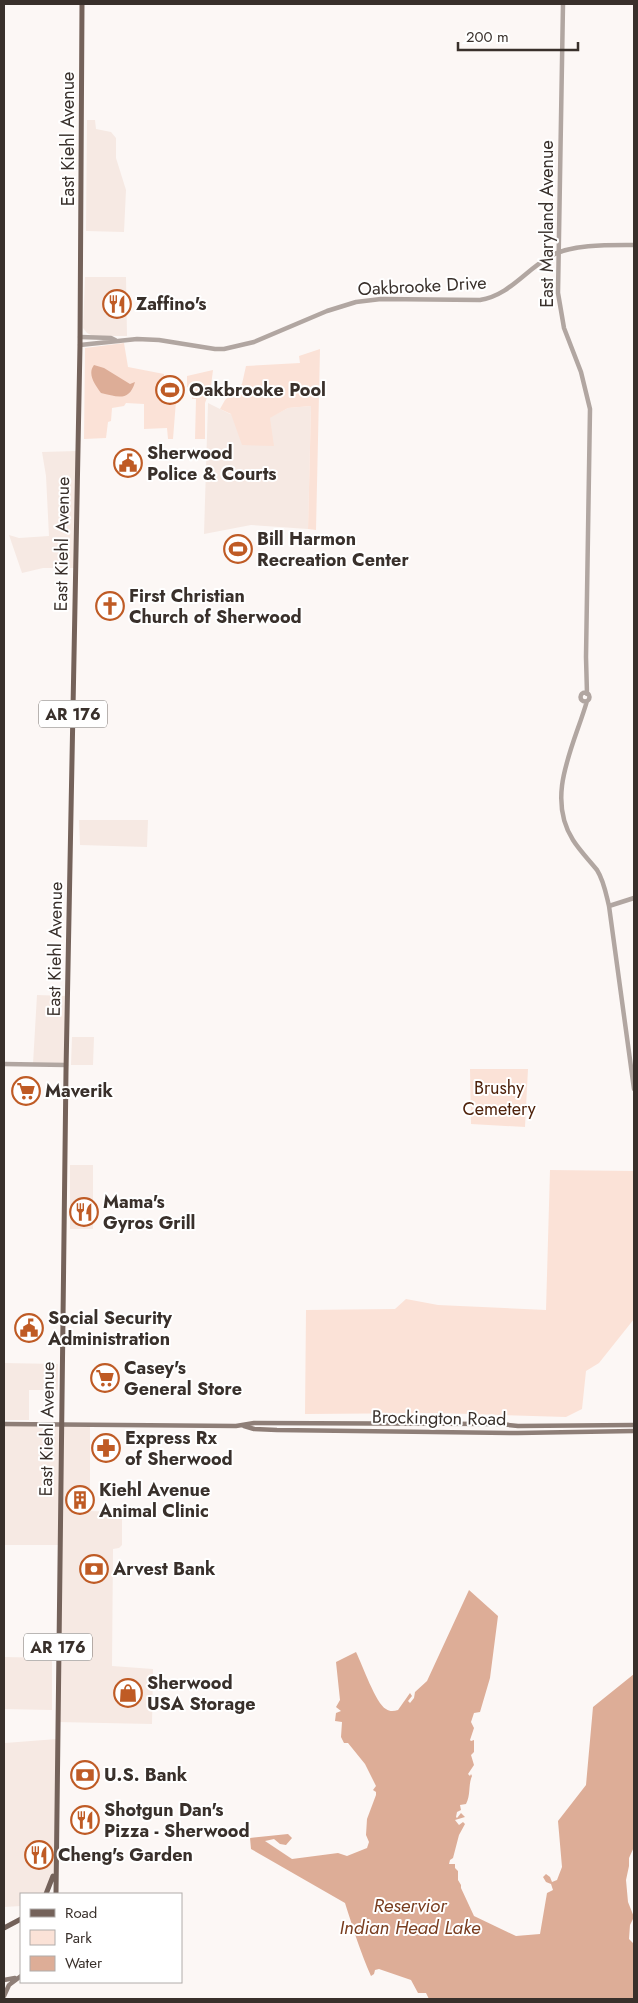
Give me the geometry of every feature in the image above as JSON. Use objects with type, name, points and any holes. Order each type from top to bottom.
[{"type":"main road","name":"East Kiehl Avenue","points":[[56,1893],[66,1065],[80,346],[82,4]]},
{"type":"main road","name":"Brockington Road","points":[[244,1426],[254,1422],[500,1424],[518,1426],[634,1425]]},
{"type":"main road","name":"Brockington Road","points":[[4,1424],[244,1426],[254,1429],[277,1430],[518,1433],[634,1432]]},
{"type":"main road","points":[[46,1893],[55,1870]]},
{"type":"main road","points":[[4,1928],[20,1920]]},
{"type":"main road","points":[[4,1980],[20,1976]]},
{"type":"main road","points":[[4,1996],[10,1985],[20,1977]]},
{"type":"street","name":"East Maryland Avenue","points":[[563,4],[558,274],[561,313],[587,390],[590,409],[586,679],[585,694],[580,697],[585,701],[562,781],[560,802],[566,826],[572,839],[597,871],[603,882],[609,906],[634,1089]]},
{"type":"street","name":"Oakbrooke Drive","points":[[80,337],[111,338],[115,340],[159,340],[224,349],[254,342],[327,311],[356,302],[381,299],[480,300],[492,298],[502,293],[544,260],[559,252],[613,245],[634,245]]},
{"type":"street","name":"Oakbrooke Drive","points":[[80,346],[111,343],[115,340]]},
{"type":"street","points":[[609,906],[634,898]]},
{"type":"street","points":[[4,1064],[66,1065]]},
{"type":"shaded area","points":[[87,120],[95,120],[96,129],[111,132],[116,138],[116,158],[126,190],[124,232],[86,231]]},
{"type":"shaded area","points":[[85,277],[126,277],[127,336],[93,336],[83,328]]},
{"type":"shaded area","points":[[208,403],[230,414],[269,418],[288,408],[311,406],[308,529],[251,525],[204,534]]},
{"type":"shaded area","points":[[77,451],[75,568],[43,568],[22,573],[9,535],[19,538],[49,536],[46,476],[42,452]]},
{"type":"shaded area","points":[[79,820],[148,820],[147,847],[80,845]]},
{"type":"shaded area","points":[[37,995],[67,996],[66,1065],[33,1064]]},
{"type":"shaded area","points":[[72,1037],[94,1037],[93,1065],[71,1065]]},
{"type":"shaded area","points":[[70,1165],[93,1165],[93,1229],[70,1229]]},
{"type":"shaded area","points":[[4,1363],[58,1364],[58,1390],[29,1390],[29,1420],[4,1420]]},
{"type":"shaded area","points":[[4,1424],[90,1425],[90,1511],[122,1512],[122,1545],[119,1548],[113,1549],[112,1666],[153,1669],[152,1724],[57,1722],[59,1545],[4,1545]]},
{"type":"shaded area","points":[[4,1657],[52,1658],[52,1710],[4,1709]]},
{"type":"shaded area","points":[[57,1739],[55,1870],[46,1893],[20,1893],[20,1906],[4,1907],[5,1743]]},
{"type":"green space","points":[[124,343],[128,367],[164,374],[163,399],[176,401],[173,439],[168,439],[167,428],[144,429],[144,404],[126,403],[124,406],[112,408],[111,421],[108,422],[106,438],[84,439],[85,348]]},
{"type":"green space","points":[[320,349],[316,530],[308,529],[311,406],[288,408],[270,418],[274,446],[242,445],[231,414],[220,409],[225,400],[242,384],[246,366],[300,363],[299,356]]},
{"type":"green space","points":[[213,370],[211,386],[205,403],[205,439],[195,439],[196,399],[192,399],[192,388],[187,387],[187,376]]},
{"type":"green space","name":"Brushy Cemetery","points":[[470,1069],[528,1069],[525,1127],[471,1124]]},
{"type":"green space","points":[[550,1170],[634,1171],[634,1319],[599,1363],[586,1371],[582,1409],[566,1417],[438,1413],[305,1414],[306,1310],[395,1309],[406,1299],[438,1305],[546,1310]]},
{"type":"water","points":[[94,365],[104,368],[130,384],[135,382],[132,389],[126,396],[101,393],[94,383],[91,372]]},
{"type":"water","name":"Oakbrooke Pool","points":[[166,385],[171,385],[170,390],[179,391],[179,396],[165,396]]},
{"type":"water","name":"Reservior Indian Head Lake","points":[[469,1590],[498,1616],[490,1678],[480,1712],[474,1713],[471,1722],[474,1728],[470,1740],[474,1740],[474,1752],[471,1755],[474,1765],[468,1774],[472,1776],[468,1801],[466,1804],[460,1805],[461,1810],[457,1812],[456,1817],[461,1813],[465,1817],[455,1820],[459,1825],[463,1822],[465,1824],[449,1864],[455,1864],[455,1868],[458,1871],[458,1880],[474,1916],[516,1936],[540,1934],[547,1893],[553,1890],[551,1884],[546,1882],[543,1877],[546,1874],[552,1882],[557,1880],[562,1867],[558,1821],[586,1785],[593,1707],[634,1674],[634,1847],[629,1858],[626,1880],[628,1902],[634,1917],[630,1925],[629,1939],[634,1944],[634,1999],[429,1999],[426,1993],[418,1993],[411,1980],[379,1969],[375,1970],[371,1976],[360,1950],[345,1903],[251,1849],[250,1838],[288,1834],[292,1838],[286,1845],[280,1844],[274,1839],[265,1841],[292,1859],[338,1853],[347,1856],[367,1848],[369,1842],[366,1835],[367,1819],[376,1795],[376,1792],[373,1790],[376,1786],[365,1764],[348,1743],[344,1743],[341,1737],[342,1722],[335,1721],[336,1713],[341,1711],[336,1707],[340,1700],[336,1662],[356,1652],[382,1706],[389,1711],[398,1710],[410,1693],[412,1696],[408,1701],[410,1703],[414,1698],[415,1692],[427,1681]]},
{"type":"place","name":"Zaffino's","points":[[117,304]]},
{"type":"place","name":"Oakbrooke Pool","points":[[170,390]]},
{"type":"place","name":"Sherwood Police & Courts","points":[[128,463]]},
{"type":"place","name":"Bill Harmon Recreation Center","points":[[238,549]]},
{"type":"place","name":"First Christian Church of Sherwood","points":[[110,606]]},
{"type":"place","name":"Maverik","points":[[26,1091]]},
{"type":"place","name":"Mama's Gyros Grill","points":[[84,1212]]},
{"type":"place","name":"Social Security Administration","points":[[29,1328]]},
{"type":"place","name":"Casey's General Store","points":[[105,1378]]},
{"type":"place","name":"Express Rx of Sherwood","points":[[106,1448]]},
{"type":"place","name":"Kiehl Avenue Animal Clinic","points":[[80,1500]]},
{"type":"place","name":"Arvest Bank","points":[[94,1569]]},
{"type":"place","name":"Sherwood USA Storage","points":[[128,1693]]},
{"type":"place","name":"U.S. Bank","points":[[85,1775]]},
{"type":"place","name":"Shotgun Dan's Pizza - Sherwood","points":[[85,1820]]},
{"type":"place","name":"Cheng's Garden","points":[[39,1855]]}]
